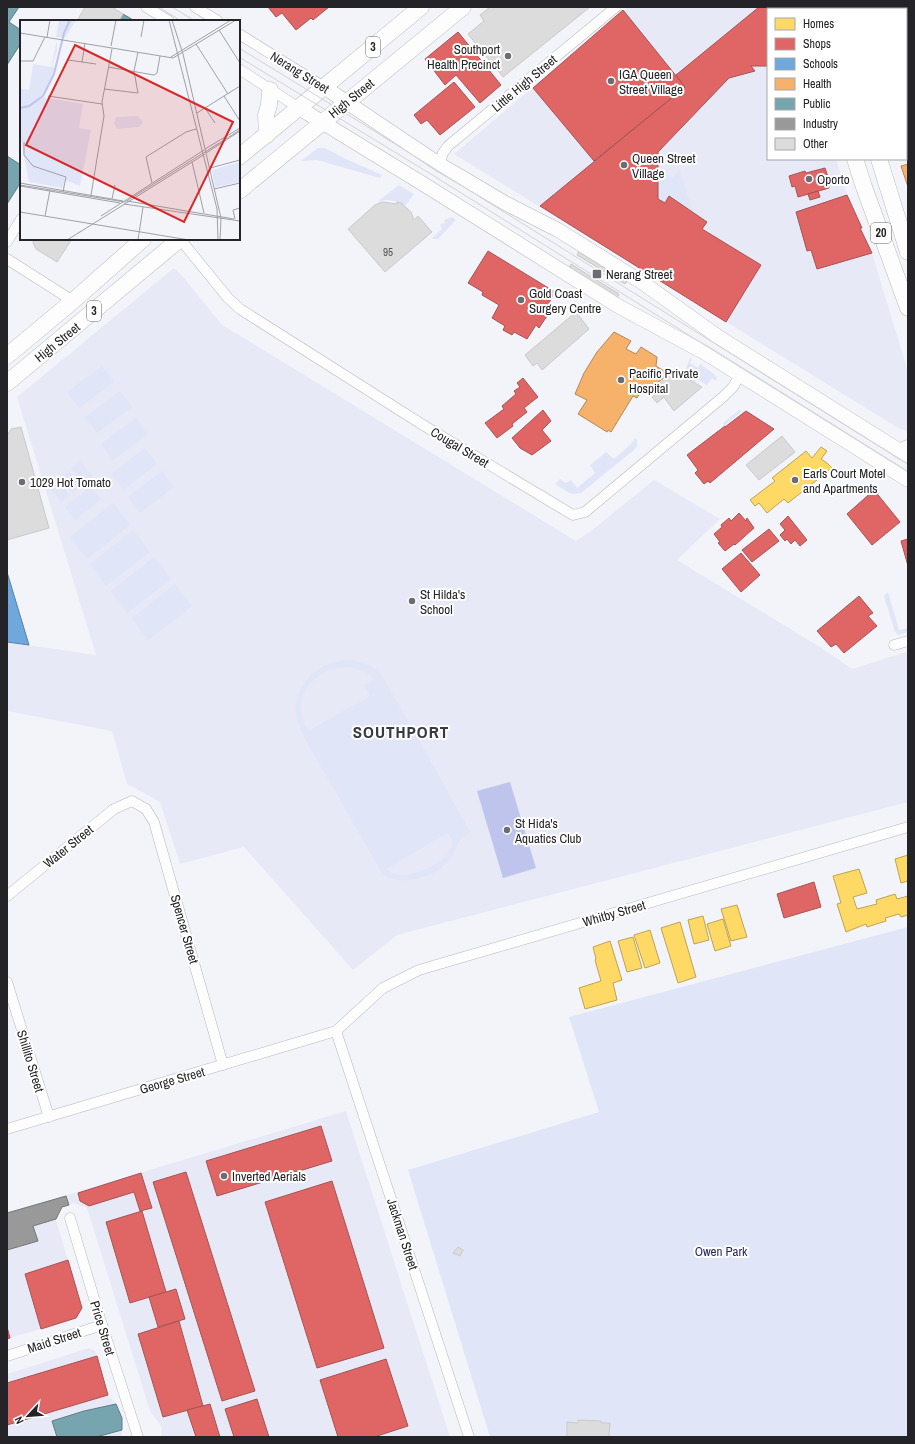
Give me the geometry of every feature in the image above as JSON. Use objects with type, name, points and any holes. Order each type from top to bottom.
[{"type":"main road","name":"High Street","points":[[240,156],[421,7]]},
{"type":"main road","name":"High Street","points":[[240,190],[321,122],[463,7]]},
{"type":"main road","name":"Nerang Street","points":[[324,87],[439,164],[507,204],[571,238],[663,296],[717,336],[906,452]]},
{"type":"main road","points":[[267,135],[266,115],[269,105],[270,90]]},
{"type":"main road","points":[[299,108],[618,306],[707,354],[908,480]]},
{"type":"main road","name":"20","points":[[855,160],[908,308]]},
{"type":"main road","name":"20","points":[[879,160],[908,252]]},
{"type":"main road","name":"High Street","points":[[7,356],[73,302],[142,240]]},
{"type":"main road","name":"High Street","points":[[7,383],[179,240]]},
{"type":"street","points":[[146,7],[167,20]]},
{"type":"street","points":[[195,7],[216,20]]},
{"type":"street","name":"Little High Street","points":[[439,164],[443,153],[448,146],[616,7]]},
{"type":"street","name":"Nerang Street","points":[[240,35],[324,87]]},
{"type":"street","points":[[240,70],[299,108]]},
{"type":"street","points":[[7,242],[20,221]]},
{"type":"street","name":"Cougal Street","points":[[181,240],[228,298],[240,309],[423,425],[573,516],[585,512],[723,397],[733,387],[740,375]]},
{"type":"street","points":[[7,259],[73,302]]},
{"type":"street","points":[[894,645],[908,641]]},
{"type":"street","name":"Water Street","points":[[7,896],[114,809],[132,801]]},
{"type":"street","name":"Spencer Street","points":[[132,801],[146,809],[154,822],[223,1065]]},
{"type":"street","name":"Whitby Street","points":[[336,1031],[383,988],[419,970],[908,828]]},
{"type":"street","name":"Shillito Street","points":[[7,982],[49,1117]]},
{"type":"street","name":"George Street","points":[[7,1128],[49,1117],[336,1031]]},
{"type":"street","name":"Jackman Street","points":[[336,1031],[469,1437]]},
{"type":"street","name":"Price Street","points":[[70,1218],[138,1437]]},
{"type":"street","name":"Maid Street","points":[[7,1356],[102,1325]]},
{"type":"shaded area","points":[[628,7],[790,7],[767,8],[767,160],[836,160],[847,195],[872,253],[908,372],[908,431],[900,429],[454,154]]},
{"type":"shaded area","name":"St Hilda's School","points":[[174,268],[185,279],[221,324],[576,541],[591,531],[654,480],[720,519],[677,560],[823,649],[852,669],[906,652],[908,658],[908,802],[397,935],[353,970],[244,847],[180,864],[160,802],[127,784],[112,731],[7,711],[7,642],[96,655],[17,397]]},
{"type":"shaded area","points":[[346,1111],[450,1437],[161,1437],[162,1427],[150,1411],[87,1208],[73,1203],[62,1207],[56,1220],[82,1308],[76,1318],[7,1339],[7,1213]]},
{"type":"shaded area","points":[[89,1348],[95,1351],[108,1395],[116,1404],[122,1418],[122,1437],[7,1437],[7,1374]]},
{"type":"green space","points":[[318,148],[325,148],[382,175],[380,178],[317,160],[301,161]]},
{"type":"green space","points":[[679,168],[693,212],[669,196],[665,203],[658,199],[659,170],[673,178]]},
{"type":"green space","points":[[399,185],[414,194],[405,206],[398,202],[391,201],[377,202]]},
{"type":"green space","points":[[452,217],[456,220],[438,239],[431,239],[442,229],[440,224],[445,223],[444,220]]},
{"type":"green space","points":[[690,358],[692,359],[690,363],[698,368],[700,364],[714,374],[717,378],[716,381],[712,378],[707,385],[697,379],[695,382],[692,380],[685,371]]},
{"type":"green space","points":[[102,366],[114,382],[79,408],[67,392]]},
{"type":"green space","points":[[120,391],[132,407],[97,433],[85,417]]},
{"type":"green space","points":[[739,410],[742,411],[724,426],[723,423]]},
{"type":"green space","points":[[136,418],[148,434],[113,460],[101,444]]},
{"type":"green space","points":[[635,438],[637,440],[637,446],[634,450],[581,493],[569,493],[555,484],[560,479],[566,483],[571,480],[577,488],[595,473],[590,465],[606,452],[614,459],[631,444]]},
{"type":"green space","points":[[145,448],[157,464],[123,490],[111,474]]},
{"type":"green space","points":[[81,461],[93,477],[83,484],[71,468]]},
{"type":"green space","points":[[69,471],[81,486],[72,493],[60,477]]},
{"type":"green space","points":[[162,471],[174,487],[140,513],[128,497]]},
{"type":"green space","points":[[58,479],[70,495],[61,502],[49,486]]},
{"type":"green space","points":[[91,486],[101,499],[75,520],[65,507]]},
{"type":"green space","points":[[113,503],[130,525],[87,559],[70,537]]},
{"type":"green space","points":[[133,530],[150,552],[106,586],[90,564]]},
{"type":"green space","points":[[154,557],[171,579],[127,613],[111,591]]},
{"type":"green space","points":[[175,584],[192,606],[148,640],[132,618]]},
{"type":"green space","points":[[888,592],[899,630],[907,628],[908,632],[898,635],[895,632],[884,596]]},
{"type":"green space","points":[[345,660],[361,662],[371,666],[383,677],[471,833],[460,840],[454,853],[444,865],[431,874],[413,880],[396,880],[382,873],[304,737],[297,719],[296,709],[297,700],[302,688],[306,681],[316,671],[337,661]],"holes":[[[351,667],[364,671],[375,679],[364,685],[370,696],[308,731],[301,707],[303,696],[308,686],[316,678],[326,672],[338,668]],[[448,833],[453,842],[448,853],[440,862],[427,869],[406,875],[394,874],[386,869]]]},
{"type":"green space","name":"Owen Park","points":[[908,927],[908,1437],[490,1437],[408,1170],[599,1112],[569,1017]]},
{"type":"water","name":"St Hida's Aquatics Club","points":[[510,782],[536,868],[503,878],[477,791]]},
{"type":"building: Homes","name":"Earls Court Motel and Apartments","points":[[821,447],[827,451],[821,459],[832,468],[788,503],[784,499],[767,513],[759,503],[755,506],[750,500],[775,481],[772,478],[806,451],[812,458]]},
{"type":"building: Homes","points":[[908,855],[908,881],[901,883],[895,859]]},
{"type":"building: Homes","points":[[859,869],[867,893],[853,897],[857,909],[877,904],[876,900],[895,894],[897,899],[908,896],[908,915],[901,917],[899,914],[885,918],[886,921],[867,927],[866,924],[846,932],[837,904],[841,903],[833,876]]},
{"type":"building: Homes","points":[[737,905],[747,937],[731,941],[721,909]]},
{"type":"building: Homes","points":[[703,916],[709,940],[694,944],[688,920]]},
{"type":"building: Homes","points":[[723,919],[731,946],[715,951],[707,924]]},
{"type":"building: Homes","points":[[680,922],[696,977],[678,983],[661,928]]},
{"type":"building: Homes","points":[[650,930],[660,963],[645,968],[634,935]]},
{"type":"building: Homes","points":[[633,937],[642,968],[627,972],[618,941]]},
{"type":"building: Homes","points":[[610,941],[622,980],[613,983],[617,1000],[585,1009],[579,988],[601,981],[593,947]]},
{"type":"building: Shops","points":[[268,7],[329,7],[313,20],[311,18],[296,30],[282,13],[276,17]]},
{"type":"building: Shops","name":"Queen Street Village","points":[[759,7],[790,7],[767,8],[767,66],[751,66],[755,71],[729,78],[658,152],[658,199],[665,203],[669,196],[707,222],[702,229],[761,265],[726,322],[540,206],[685,87],[676,75]]},
{"type":"building: Shops","name":"IGA Queen Street Village","points":[[623,10],[685,87],[594,161],[533,88]]},
{"type":"building: Shops","points":[[458,32],[501,85],[480,103],[456,75],[445,85],[425,59]]},
{"type":"building: Shops","points":[[454,82],[475,107],[440,135],[427,120],[421,124],[414,115]]},
{"type":"building: Shops","points":[[908,108],[908,122],[907,122]]},
{"type":"building: Shops","points":[[907,132],[908,132],[907,144]]},
{"type":"building: Shops","name":"Oporto","points":[[825,168],[830,183],[828,184],[829,188],[798,197],[795,186],[792,187],[789,176],[805,171],[806,173]]},
{"type":"building: Shops","points":[[818,191],[820,197],[810,200],[808,194]]},
{"type":"building: Shops","points":[[847,195],[872,253],[817,269],[811,250],[807,251],[796,212]]},
{"type":"building: Shops","name":"Gold Coast Surgery Centre","points":[[488,251],[555,292],[545,310],[549,313],[539,328],[536,325],[527,339],[514,332],[512,335],[503,330],[505,326],[492,318],[499,305],[482,295],[483,292],[468,283]]},
{"type":"building: Shops","points":[[523,378],[538,397],[524,408],[527,412],[512,424],[513,426],[497,438],[485,423],[504,409],[502,406],[516,394],[514,391],[520,387],[517,383]]},
{"type":"building: Shops","points":[[543,410],[551,421],[542,430],[551,441],[532,455],[520,448],[512,438]]},
{"type":"building: Shops","points":[[746,411],[774,429],[710,483],[708,481],[704,484],[695,473],[698,470],[687,455]]},
{"type":"building: Shops","points":[[874,490],[900,522],[872,545],[847,514]]},
{"type":"building: Shops","points":[[739,513],[746,521],[747,518],[754,528],[735,545],[734,544],[725,551],[718,543],[720,542],[714,534],[729,518],[731,521]]},
{"type":"building: Shops","points":[[788,516],[807,540],[800,546],[795,540],[791,544],[787,539],[785,541],[780,535],[785,530],[780,524]]},
{"type":"building: Shops","points":[[769,529],[779,541],[752,562],[742,550]]},
{"type":"building: Shops","points":[[908,539],[908,566],[901,541]]},
{"type":"building: Shops","points":[[741,553],[760,575],[741,592],[722,569]]},
{"type":"building: Shops","points":[[859,596],[873,613],[868,616],[877,626],[844,653],[836,644],[831,647],[817,631]]},
{"type":"building: Shops","points":[[814,882],[821,907],[784,918],[777,894]]},
{"type":"building: Shops","points":[[321,1126],[332,1161],[217,1196],[206,1161]]},
{"type":"building: Shops","points":[[186,1172],[255,1391],[222,1401],[153,1182]]},
{"type":"building: Shops","points":[[141,1173],[152,1208],[140,1211],[134,1192],[89,1206],[80,1201],[78,1193]]},
{"type":"building: Shops","points":[[332,1181],[384,1348],[317,1368],[265,1202]]},
{"type":"building: Shops","points":[[142,1211],[166,1292],[130,1303],[106,1222]]},
{"type":"building: Shops","points":[[68,1260],[82,1308],[76,1318],[41,1329],[25,1274]]},
{"type":"building: Shops","points":[[176,1289],[185,1319],[158,1327],[149,1297]]},
{"type":"building: Shops","points":[[179,1321],[203,1406],[163,1417],[138,1334]]},
{"type":"building: Shops","points":[[7,1327],[10,1338],[7,1339]]},
{"type":"building: Shops","points":[[97,1356],[108,1395],[7,1425],[7,1383]]},
{"type":"building: Shops","points":[[386,1359],[408,1426],[374,1437],[338,1437],[320,1380]]},
{"type":"building: Shops","points":[[257,1399],[269,1437],[234,1437],[225,1409]]},
{"type":"building: Shops","points":[[210,1404],[220,1437],[196,1437],[187,1410]]},
{"type":"building: Schools","points":[[7,572],[29,645],[7,642]]},
{"type":"building: Health","points":[[908,164],[908,187],[901,166]]},
{"type":"building: Health","name":"Pacific Private Hospital","points":[[614,332],[631,341],[626,349],[636,354],[641,347],[657,357],[656,366],[669,374],[649,389],[644,387],[637,398],[633,396],[611,432],[608,430],[607,432],[578,414],[587,400],[575,394],[584,373],[597,352]]},
{"type":"building: Public","points":[[7,7],[19,7],[9,22],[20,29],[20,45],[7,65]]},
{"type":"building: Public","points":[[123,14],[133,20],[120,20]]},
{"type":"building: Public","points":[[7,156],[20,164],[20,184],[7,204]]},
{"type":"building: Public","points":[[116,1404],[122,1418],[122,1430],[96,1437],[57,1437],[52,1421],[84,1411]]},
{"type":"building: Industry","points":[[66,1196],[69,1205],[62,1207],[56,1219],[33,1226],[38,1241],[7,1250],[7,1213]]},
{"type":"building: Other","points":[[85,7],[112,7],[123,14],[120,20],[78,20]]},
{"type":"building: Other","name":"Southport Health Precinct","points":[[490,7],[590,7],[503,77],[468,34],[484,21],[480,15]]},
{"type":"building: Other","points":[[382,202],[397,204],[397,202],[401,203],[411,212],[414,220],[418,216],[432,232],[385,272],[348,229],[375,205]]},
{"type":"building: Other","points":[[34,240],[71,240],[57,262],[36,249],[33,243]]},
{"type":"building: Other","points":[[580,249],[629,279],[625,284],[577,255]]},
{"type":"building: Other","points":[[571,264],[619,294],[616,300],[568,270]]},
{"type":"building: Other","points":[[576,312],[589,329],[542,370],[537,363],[533,366],[525,355]]},
{"type":"building: Other","points":[[676,370],[679,374],[682,371],[690,380],[702,387],[674,411],[664,397],[657,403],[652,397],[660,391],[656,386]]},
{"type":"building: Other","name":"1029 Hot Tomato","points":[[21,427],[49,528],[7,540],[7,436],[11,429]]},
{"type":"building: Other","points":[[782,436],[795,452],[759,480],[746,465]]},
{"type":"building: Other","points":[[458,1247],[463,1250],[460,1256],[453,1253]]},
{"type":"building: Other","points":[[578,1420],[610,1423],[609,1437],[567,1437],[567,1422],[578,1423]]},
{"type":"tram line","points":[[159,7],[179,20]]},
{"type":"tram line","points":[[172,7],[193,20]]},
{"type":"tram line","points":[[240,49],[908,464]]},
{"type":"tram line","points":[[240,58],[434,176],[908,472]]},
{"type":"place","name":"Southport Health Precinct","points":[[508,56]]},
{"type":"place","name":"IGA Queen Street Village","points":[[611,81]]},
{"type":"place","name":"Queen Street Village","points":[[624,165]]},
{"type":"place","name":"Oporto","points":[[809,179]]},
{"type":"place","name":"Nerang Street","points":[[597,274]]},
{"type":"place","name":"Gold Coast Surgery Centre","points":[[521,300]]},
{"type":"place","name":"Pacific Private Hospital","points":[[621,380]]},
{"type":"place","name":"Earls Court Motel and Apartments","points":[[795,480]]},
{"type":"place","name":"1029 Hot Tomato","points":[[22,482]]},
{"type":"place","name":"St Hilda's School","points":[[412,601]]},
{"type":"place","name":"St Hida's Aquatics Club","points":[[507,830]]},
{"type":"place","name":"Inverted Aerials","points":[[224,1176]]},
{"type":"district","name":"SOUTHPORT","points":[[401,732]]}]
